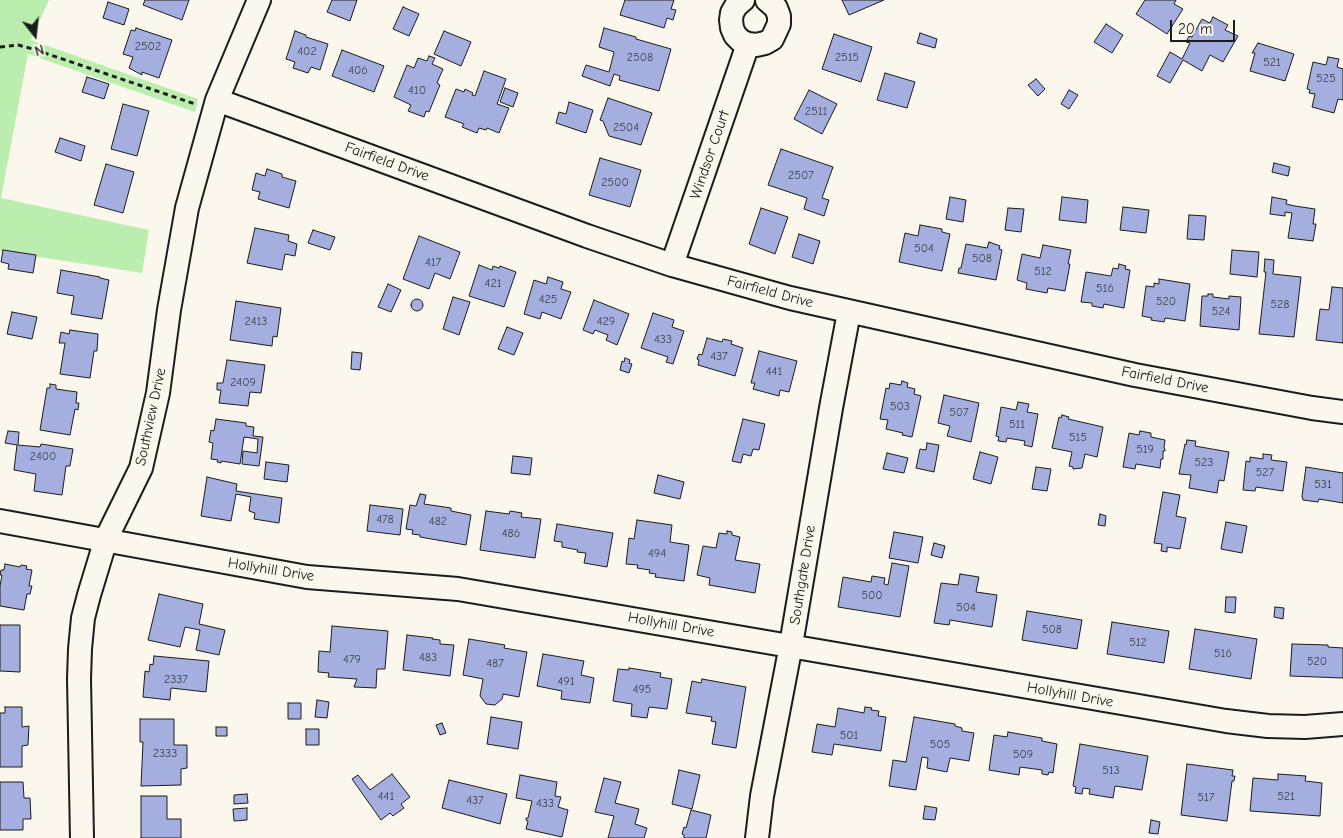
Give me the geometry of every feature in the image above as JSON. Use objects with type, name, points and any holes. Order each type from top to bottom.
[{"type":"street","name":"Southview Drive","points":[[82,838],[80,649],[83,618],[106,539],[141,468],[147,449],[158,393],[169,310],[207,102],[259,0]]},
{"type":"street","points":[[743,0],[736,6],[731,20],[735,35],[741,41],[756,45],[772,39],[777,32],[779,24],[776,8],[766,0]]},
{"type":"street","name":"Windsor Court","points":[[672,265],[748,44]]},
{"type":"street","name":"Fairfield Drive","points":[[207,102],[672,265],[790,298],[1135,375],[1343,412]]},
{"type":"street","name":"Southgate Drive","points":[[757,838],[762,796],[791,645],[830,408],[849,312]]},
{"type":"street","name":"Hollyhill Drive","points":[[0,521],[307,577],[458,589],[1226,721],[1268,726],[1306,727],[1343,724]]},
{"type":"path","points":[[0,47],[18,45],[207,102]]},
{"type":"green space","points":[[0,0],[49,0],[31,40],[198,99],[195,112],[28,54],[1,198],[149,230],[142,273],[0,251]]},
{"type":"building","points":[[145,0],[189,0],[182,20],[143,5]]},
{"type":"building","points":[[332,0],[357,0],[350,21],[327,12]]},
{"type":"building","points":[[625,0],[674,0],[671,9],[676,10],[673,20],[667,18],[664,28],[620,15]]},
{"type":"building","points":[[842,0],[884,0],[849,15]]},
{"type":"building","points":[[1145,0],[1176,0],[1174,4],[1183,9],[1167,34],[1136,14]]},
{"type":"building","points":[[108,2],[129,9],[124,25],[103,18]]},
{"type":"building","points":[[403,7],[419,14],[409,36],[393,29]]},
{"type":"building","points":[[1213,17],[1228,25],[1225,30],[1238,36],[1223,62],[1210,55],[1202,71],[1183,60],[1170,83],[1157,76],[1170,52],[1182,59],[1190,43],[1186,42],[1189,36],[1192,37],[1202,19],[1210,23]]},
{"type":"building","points":[[1106,24],[1123,35],[1112,53],[1094,42]]},
{"type":"building","points":[[136,28],[172,40],[159,78],[142,72],[142,75],[129,68],[133,57],[123,54],[131,30],[135,31]]},
{"type":"building","points":[[604,28],[671,49],[659,91],[619,80],[620,76],[614,74],[610,86],[582,76],[586,65],[609,72],[614,52],[599,47]]},
{"type":"building","points":[[295,31],[306,35],[306,37],[328,44],[320,70],[311,67],[308,73],[293,68],[295,62],[286,59]]},
{"type":"building","points":[[444,31],[471,42],[461,66],[434,54]]},
{"type":"building","points":[[920,33],[937,39],[935,48],[917,43]]},
{"type":"building","points":[[834,34],[872,47],[861,82],[822,69]]},
{"type":"building","points":[[1258,43],[1294,54],[1285,81],[1250,71],[1255,53],[1252,53]]},
{"type":"building","points":[[342,50],[384,66],[374,92],[332,76]]},
{"type":"building","points":[[429,56],[435,58],[432,64],[443,69],[437,83],[440,85],[429,112],[426,111],[424,117],[408,111],[411,105],[394,97],[407,65],[414,68],[418,58],[427,61]]},
{"type":"building","points":[[1328,57],[1339,59],[1337,67],[1343,69],[1343,100],[1338,99],[1334,113],[1312,107],[1315,94],[1309,93],[1310,90],[1307,89],[1313,62],[1326,65]]},
{"type":"building","points":[[484,71],[506,79],[497,104],[509,108],[499,133],[487,128],[486,130],[479,128],[477,133],[462,127],[464,124],[445,117],[456,89],[464,92],[465,89],[475,96]]},
{"type":"building","points":[[885,73],[915,82],[907,108],[877,100]]},
{"type":"building","points":[[87,77],[109,84],[104,99],[82,92]]},
{"type":"building","points":[[1036,79],[1045,89],[1038,96],[1028,85]]},
{"type":"building","points":[[505,88],[518,93],[513,107],[500,102]]},
{"type":"building","points":[[809,90],[837,104],[822,134],[794,119]]},
{"type":"building","points":[[1069,90],[1078,95],[1069,109],[1061,104]]},
{"type":"building","points":[[608,98],[652,113],[641,145],[609,136],[603,121],[600,120]]},
{"type":"building","points":[[569,102],[593,110],[586,133],[556,123],[559,112],[566,114]]},
{"type":"building","points":[[123,104],[149,111],[137,156],[111,149]]},
{"type":"building","points":[[60,138],[85,146],[81,161],[55,152]]},
{"type":"building","points":[[781,149],[833,167],[822,198],[829,200],[824,216],[804,209],[807,198],[768,185]]},
{"type":"building","points":[[600,158],[641,170],[630,207],[589,195]]},
{"type":"building","points":[[1274,163],[1290,167],[1288,176],[1272,172]]},
{"type":"building","points":[[106,164],[134,172],[123,213],[94,205]]},
{"type":"building","points":[[267,169],[282,174],[282,177],[296,181],[289,208],[258,199],[260,192],[252,190],[256,173],[265,176]]},
{"type":"building","points":[[950,197],[966,200],[963,222],[946,219]]},
{"type":"building","points":[[1062,197],[1088,200],[1086,223],[1059,220]]},
{"type":"building","points":[[1272,197],[1287,200],[1286,204],[1315,209],[1313,224],[1316,224],[1313,241],[1288,238],[1292,213],[1285,212],[1285,216],[1270,214]]},
{"type":"building","points":[[1123,207],[1149,210],[1146,233],[1120,230]]},
{"type":"building","points":[[761,208],[788,217],[775,254],[749,244]]},
{"type":"building","points":[[1008,208],[1024,209],[1021,232],[1005,230]]},
{"type":"building","points":[[1189,215],[1206,216],[1204,240],[1187,239]]},
{"type":"building","points":[[920,225],[942,229],[942,232],[950,234],[942,271],[899,262],[905,233],[918,236]]},
{"type":"building","points":[[255,228],[289,235],[288,241],[297,244],[295,256],[285,254],[282,270],[247,263]]},
{"type":"building","points":[[313,230],[335,237],[330,250],[308,243]]},
{"type":"building","points":[[799,234],[820,241],[813,264],[792,257]]},
{"type":"building","points":[[419,236],[460,252],[450,279],[435,273],[429,289],[403,279]]},
{"type":"building","points":[[989,242],[1000,246],[999,249],[1002,250],[996,280],[958,273],[959,268],[961,268],[966,244],[987,248]]},
{"type":"building","points":[[1043,245],[1071,250],[1065,291],[1048,288],[1047,293],[1026,289],[1027,283],[1017,280],[1022,254],[1040,258]]},
{"type":"building","points":[[3,250],[36,255],[33,273],[8,269],[9,264],[1,262]]},
{"type":"building","points":[[1232,250],[1259,252],[1257,277],[1230,274]]},
{"type":"building","points":[[1265,259],[1274,260],[1273,274],[1301,277],[1294,337],[1259,334],[1266,272],[1264,272]]},
{"type":"building","points":[[1119,264],[1126,266],[1125,269],[1130,270],[1124,308],[1104,304],[1103,308],[1092,306],[1092,303],[1081,302],[1086,272],[1111,276],[1113,268],[1118,269]]},
{"type":"building","points":[[479,265],[492,270],[493,266],[499,268],[500,266],[516,272],[504,307],[469,296]]},
{"type":"building","points":[[61,270],[109,280],[102,319],[71,314],[74,296],[57,293]]},
{"type":"building","points":[[548,277],[563,282],[561,289],[571,292],[561,319],[542,312],[540,319],[524,314],[534,280],[546,284]]},
{"type":"building","points":[[1159,279],[1190,284],[1185,321],[1165,318],[1164,322],[1142,316],[1146,286],[1154,287],[1154,283],[1159,284]]},
{"type":"building","points":[[388,284],[401,290],[391,312],[378,307]]},
{"type":"building","points":[[1332,287],[1343,288],[1343,343],[1316,340],[1320,309],[1329,310]]},
{"type":"building","points":[[1208,294],[1213,294],[1213,297],[1229,299],[1229,296],[1241,297],[1239,330],[1200,326],[1202,296],[1208,296]]},
{"type":"building","points":[[453,297],[470,302],[459,335],[443,329]]},
{"type":"building","points":[[417,299],[423,305],[417,311],[411,305]]},
{"type":"building","points":[[594,300],[629,314],[617,345],[606,340],[608,335],[595,330],[593,334],[583,330]]},
{"type":"building","points":[[236,301],[281,308],[277,337],[273,336],[272,346],[230,340]]},
{"type":"building","points":[[12,312],[37,317],[32,339],[7,334]]},
{"type":"building","points":[[653,313],[674,320],[672,327],[684,331],[673,364],[666,362],[668,357],[641,348]]},
{"type":"building","points":[[507,327],[523,333],[514,355],[498,349]]},
{"type":"building","points":[[70,330],[98,334],[97,351],[94,351],[90,378],[60,374],[65,343],[59,343],[61,332],[69,334]]},
{"type":"building","points":[[707,338],[722,342],[723,339],[732,341],[731,344],[743,348],[735,376],[698,365],[699,360],[697,359],[699,354],[702,355]]},
{"type":"building","points":[[759,351],[797,361],[789,392],[780,390],[779,396],[753,389],[755,383],[751,383]]},
{"type":"building","points":[[352,352],[362,353],[360,370],[351,369]]},
{"type":"building","points":[[625,358],[630,360],[629,363],[632,364],[629,373],[620,370],[622,361],[624,362]]},
{"type":"building","points":[[227,360],[265,365],[261,393],[250,392],[248,406],[219,403],[221,390],[217,390],[217,383],[223,383]]},
{"type":"building","points":[[902,381],[908,383],[907,387],[915,389],[914,394],[921,396],[912,437],[886,429],[888,420],[880,419],[886,388],[889,389],[890,383],[901,385]]},
{"type":"building","points":[[50,384],[56,385],[56,389],[77,392],[76,403],[79,403],[78,410],[75,409],[70,435],[40,430],[47,388],[50,388]]},
{"type":"building","points":[[944,395],[979,403],[971,442],[947,436],[950,426],[938,423]]},
{"type":"building","points":[[1018,402],[1029,404],[1027,412],[1038,414],[1032,447],[1024,445],[1025,441],[1007,438],[1006,442],[998,441],[999,437],[996,436],[1001,407],[1016,410]]},
{"type":"building","points":[[1062,415],[1069,417],[1068,419],[1103,427],[1097,457],[1085,454],[1082,468],[1073,469],[1073,467],[1069,466],[1072,452],[1052,448],[1059,417],[1061,418]]},
{"type":"building","points":[[216,419],[246,423],[246,426],[254,427],[253,436],[263,437],[259,466],[242,464],[243,451],[257,453],[258,439],[244,437],[240,464],[221,461],[221,463],[217,462],[218,460],[211,459],[213,443],[209,442],[211,430],[214,431]]},
{"type":"building","points":[[743,419],[765,424],[759,450],[753,449],[751,456],[743,454],[741,463],[732,461]]},
{"type":"building","points":[[8,431],[19,432],[18,445],[40,447],[41,444],[73,449],[70,466],[66,466],[62,495],[34,491],[36,474],[14,470],[17,445],[5,443]]},
{"type":"building","points":[[1140,431],[1151,433],[1151,437],[1165,440],[1165,451],[1163,451],[1160,468],[1136,464],[1135,469],[1123,467],[1129,433],[1139,435]]},
{"type":"building","points":[[1187,440],[1196,441],[1195,446],[1229,452],[1224,481],[1219,480],[1217,493],[1189,488],[1191,475],[1179,474]]},
{"type":"building","points":[[927,443],[939,445],[934,472],[916,468],[920,449],[926,450]]},
{"type":"building","points":[[980,452],[998,457],[991,484],[973,479]]},
{"type":"building","points":[[887,453],[908,458],[904,473],[883,469]]},
{"type":"building","points":[[1263,454],[1272,455],[1271,460],[1287,462],[1283,491],[1256,487],[1255,491],[1243,490],[1246,461],[1250,462],[1250,457],[1263,459]]},
{"type":"building","points":[[513,456],[532,458],[530,475],[511,473]]},
{"type":"building","points":[[266,462],[289,465],[287,482],[264,479]]},
{"type":"building","points":[[1036,467],[1051,469],[1047,491],[1032,489]]},
{"type":"building","points":[[1306,467],[1343,473],[1343,503],[1319,499],[1318,502],[1303,500]]},
{"type":"building","points":[[658,475],[684,482],[680,499],[654,493]]},
{"type":"building","points":[[207,477],[237,484],[236,491],[282,498],[279,523],[254,519],[255,513],[249,511],[251,497],[236,494],[231,521],[201,516]]},
{"type":"building","points":[[1163,492],[1180,495],[1176,516],[1186,518],[1180,549],[1167,547],[1167,552],[1161,551],[1162,544],[1154,543]]},
{"type":"building","points":[[420,494],[426,495],[424,504],[451,508],[451,511],[471,515],[466,545],[420,537],[420,535],[412,534],[413,530],[406,529],[410,505],[416,506]]},
{"type":"building","points":[[370,505],[403,509],[400,535],[367,531]]},
{"type":"building","points":[[486,511],[509,514],[510,511],[522,513],[521,517],[541,519],[535,558],[480,550]]},
{"type":"building","points":[[1100,514],[1106,516],[1105,526],[1098,525]]},
{"type":"building","points":[[637,520],[672,525],[670,542],[689,545],[684,581],[655,577],[656,574],[649,573],[650,570],[637,568],[638,565],[626,564],[629,538],[634,539]]},
{"type":"building","points":[[1226,522],[1247,526],[1242,553],[1221,549]]},
{"type":"building","points":[[557,524],[613,533],[607,567],[584,563],[586,553],[562,547],[562,542],[554,541]]},
{"type":"building","points":[[727,531],[732,532],[732,535],[740,537],[735,560],[760,564],[755,593],[709,585],[710,578],[697,575],[703,546],[716,548],[719,533],[727,534]]},
{"type":"building","points":[[894,532],[923,537],[918,563],[889,558]]},
{"type":"building","points":[[934,543],[945,546],[942,558],[931,555]]},
{"type":"building","points":[[892,563],[909,566],[900,617],[838,607],[843,577],[871,582],[872,576],[885,578],[884,584],[888,585]]},
{"type":"building","points":[[5,564],[20,567],[21,565],[27,566],[26,569],[32,570],[29,586],[32,586],[30,594],[27,594],[24,610],[0,606],[2,575],[0,575],[1,570],[4,570]]},
{"type":"building","points":[[960,574],[979,577],[976,592],[997,595],[992,627],[950,620],[949,625],[934,623],[941,583],[958,585]]},
{"type":"building","points":[[159,594],[203,604],[199,624],[225,630],[219,655],[196,650],[200,630],[185,627],[180,647],[148,640]]},
{"type":"building","points":[[1226,597],[1236,597],[1235,613],[1225,612]]},
{"type":"building","points":[[1275,607],[1284,608],[1283,619],[1274,617]]},
{"type":"building","points":[[1027,611],[1082,620],[1077,649],[1022,640]]},
{"type":"building","points":[[1112,622],[1169,631],[1164,663],[1107,654]]},
{"type":"building","points":[[0,625],[20,625],[20,672],[0,671]]},
{"type":"building","points":[[332,626],[388,631],[385,669],[377,669],[376,688],[354,687],[357,679],[328,677],[329,673],[318,672],[319,651],[330,652]]},
{"type":"building","points":[[1195,629],[1257,639],[1251,679],[1189,669]]},
{"type":"building","points":[[407,635],[433,638],[440,640],[440,644],[454,645],[450,676],[403,670]]},
{"type":"building","points":[[469,639],[505,645],[504,648],[527,652],[519,697],[503,694],[502,699],[495,705],[486,704],[480,696],[483,679],[463,675]]},
{"type":"building","points":[[1292,644],[1328,645],[1328,647],[1343,648],[1343,678],[1290,676]]},
{"type":"building","points":[[543,654],[584,661],[581,675],[594,678],[590,703],[561,699],[562,691],[537,686]]},
{"type":"building","points":[[154,656],[209,661],[206,692],[171,688],[170,700],[143,697],[145,671],[149,672],[150,664],[153,665]]},
{"type":"building","points":[[629,668],[661,673],[660,677],[672,679],[667,709],[649,707],[647,718],[631,716],[632,704],[613,701],[618,669],[629,670]]},
{"type":"building","points":[[702,679],[746,687],[736,748],[712,744],[716,722],[711,721],[712,717],[686,713],[692,681],[701,683]]},
{"type":"building","points":[[317,700],[329,702],[327,718],[315,717]]},
{"type":"building","points":[[288,703],[301,703],[301,719],[288,719]]},
{"type":"building","points":[[5,707],[22,707],[22,727],[29,726],[28,745],[22,746],[22,767],[0,767],[0,713],[5,713]]},
{"type":"building","points":[[865,707],[879,711],[878,716],[886,717],[881,751],[834,744],[832,755],[812,752],[817,724],[835,727],[838,708],[864,713]]},
{"type":"building","points":[[491,717],[522,722],[518,749],[487,744]]},
{"type":"building","points":[[914,717],[955,724],[955,726],[962,728],[962,731],[974,733],[969,761],[950,758],[947,772],[927,768],[928,758],[922,757],[916,790],[889,786],[893,760],[906,762]]},
{"type":"building","points":[[140,719],[174,719],[174,745],[187,745],[187,768],[181,769],[181,785],[141,786],[143,742],[140,742]]},
{"type":"building","points":[[442,723],[446,733],[440,735],[436,725]]},
{"type":"building","points":[[216,727],[227,727],[227,736],[216,736]]},
{"type":"building","points":[[306,729],[319,729],[319,745],[306,745]]},
{"type":"building","points":[[1008,732],[1042,738],[1042,741],[1057,744],[1053,773],[1049,772],[1048,775],[1042,774],[1042,770],[1020,767],[1019,775],[989,770],[994,735],[1007,737]]},
{"type":"building","points":[[1080,744],[1148,756],[1142,790],[1115,786],[1113,798],[1089,794],[1090,789],[1083,788],[1082,794],[1075,793],[1076,787],[1073,786]]},
{"type":"building","points":[[1187,764],[1233,770],[1232,776],[1235,776],[1234,781],[1232,781],[1227,821],[1181,815]]},
{"type":"building","points":[[679,770],[700,775],[692,809],[672,804]]},
{"type":"building","points":[[392,774],[410,797],[401,804],[404,808],[393,816],[390,813],[381,820],[352,779],[358,775],[370,790]]},
{"type":"building","points":[[1278,774],[1306,776],[1305,781],[1322,783],[1320,816],[1250,811],[1253,778],[1278,780]]},
{"type":"building","points":[[520,775],[557,782],[555,796],[561,797],[558,807],[568,810],[562,837],[526,829],[528,821],[526,818],[528,818],[532,801],[516,798]]},
{"type":"building","points":[[604,778],[621,782],[615,803],[639,809],[635,824],[647,828],[644,838],[608,838],[614,816],[595,812]]},
{"type":"building","points":[[449,780],[507,794],[500,824],[442,808]]},
{"type":"building","points":[[0,782],[23,782],[24,798],[30,798],[31,819],[23,819],[23,830],[0,830]]},
{"type":"building","points":[[247,794],[248,803],[234,804],[234,795]]},
{"type":"building","points":[[141,796],[167,796],[167,819],[181,819],[181,838],[141,838]]},
{"type":"building","points":[[925,806],[937,808],[935,820],[923,819]]},
{"type":"building","points":[[247,808],[247,820],[234,821],[233,809]]},
{"type":"building","points":[[691,810],[711,815],[706,838],[684,838],[682,834],[684,827],[686,828]]},
{"type":"building","points":[[1151,820],[1160,822],[1158,834],[1149,833]]}]
